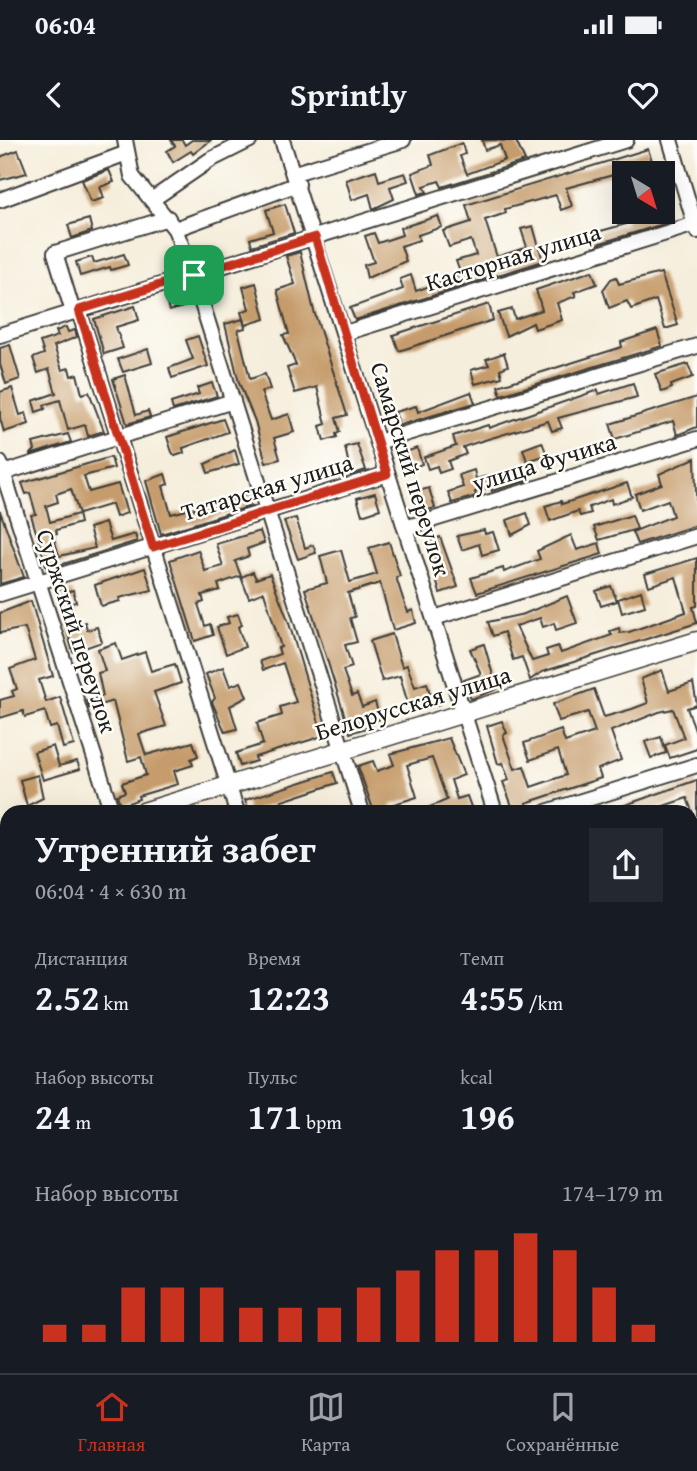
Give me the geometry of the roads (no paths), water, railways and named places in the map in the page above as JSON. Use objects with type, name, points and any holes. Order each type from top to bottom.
[{"type":"main road","name":"Белорусская улица","points":[[166,805],[697,641]]},
{"type":"street","points":[[153,199],[210,160],[250,140]]},
{"type":"street","name":"Самарский переулок","points":[[282,140],[297,179],[387,474],[493,805]]},
{"type":"street","points":[[235,805],[119,437],[55,253],[172,223],[403,140]]},
{"type":"street","points":[[0,335],[626,140]]},
{"type":"street","points":[[670,140],[696,228]]},
{"type":"street","points":[[0,200],[126,147],[132,176],[172,223],[194,275],[360,805]]},
{"type":"street","name":"Касторная улица","points":[[345,333],[696,228]]},
{"type":"street","name":"Татарская улица","points":[[378,442],[697,346]]},
{"type":"street","points":[[1,470],[233,401]]},
{"type":"street","name":"улица Фучика","points":[[405,528],[697,439]]},
{"type":"street","name":"Суржский переулок","points":[[1,470],[110,805]]},
{"type":"street","name":"Татарская улица","points":[[0,594],[387,474]]},
{"type":"street","points":[[434,618],[697,536]]},
{"type":"street","points":[[568,805],[697,765]]}]
